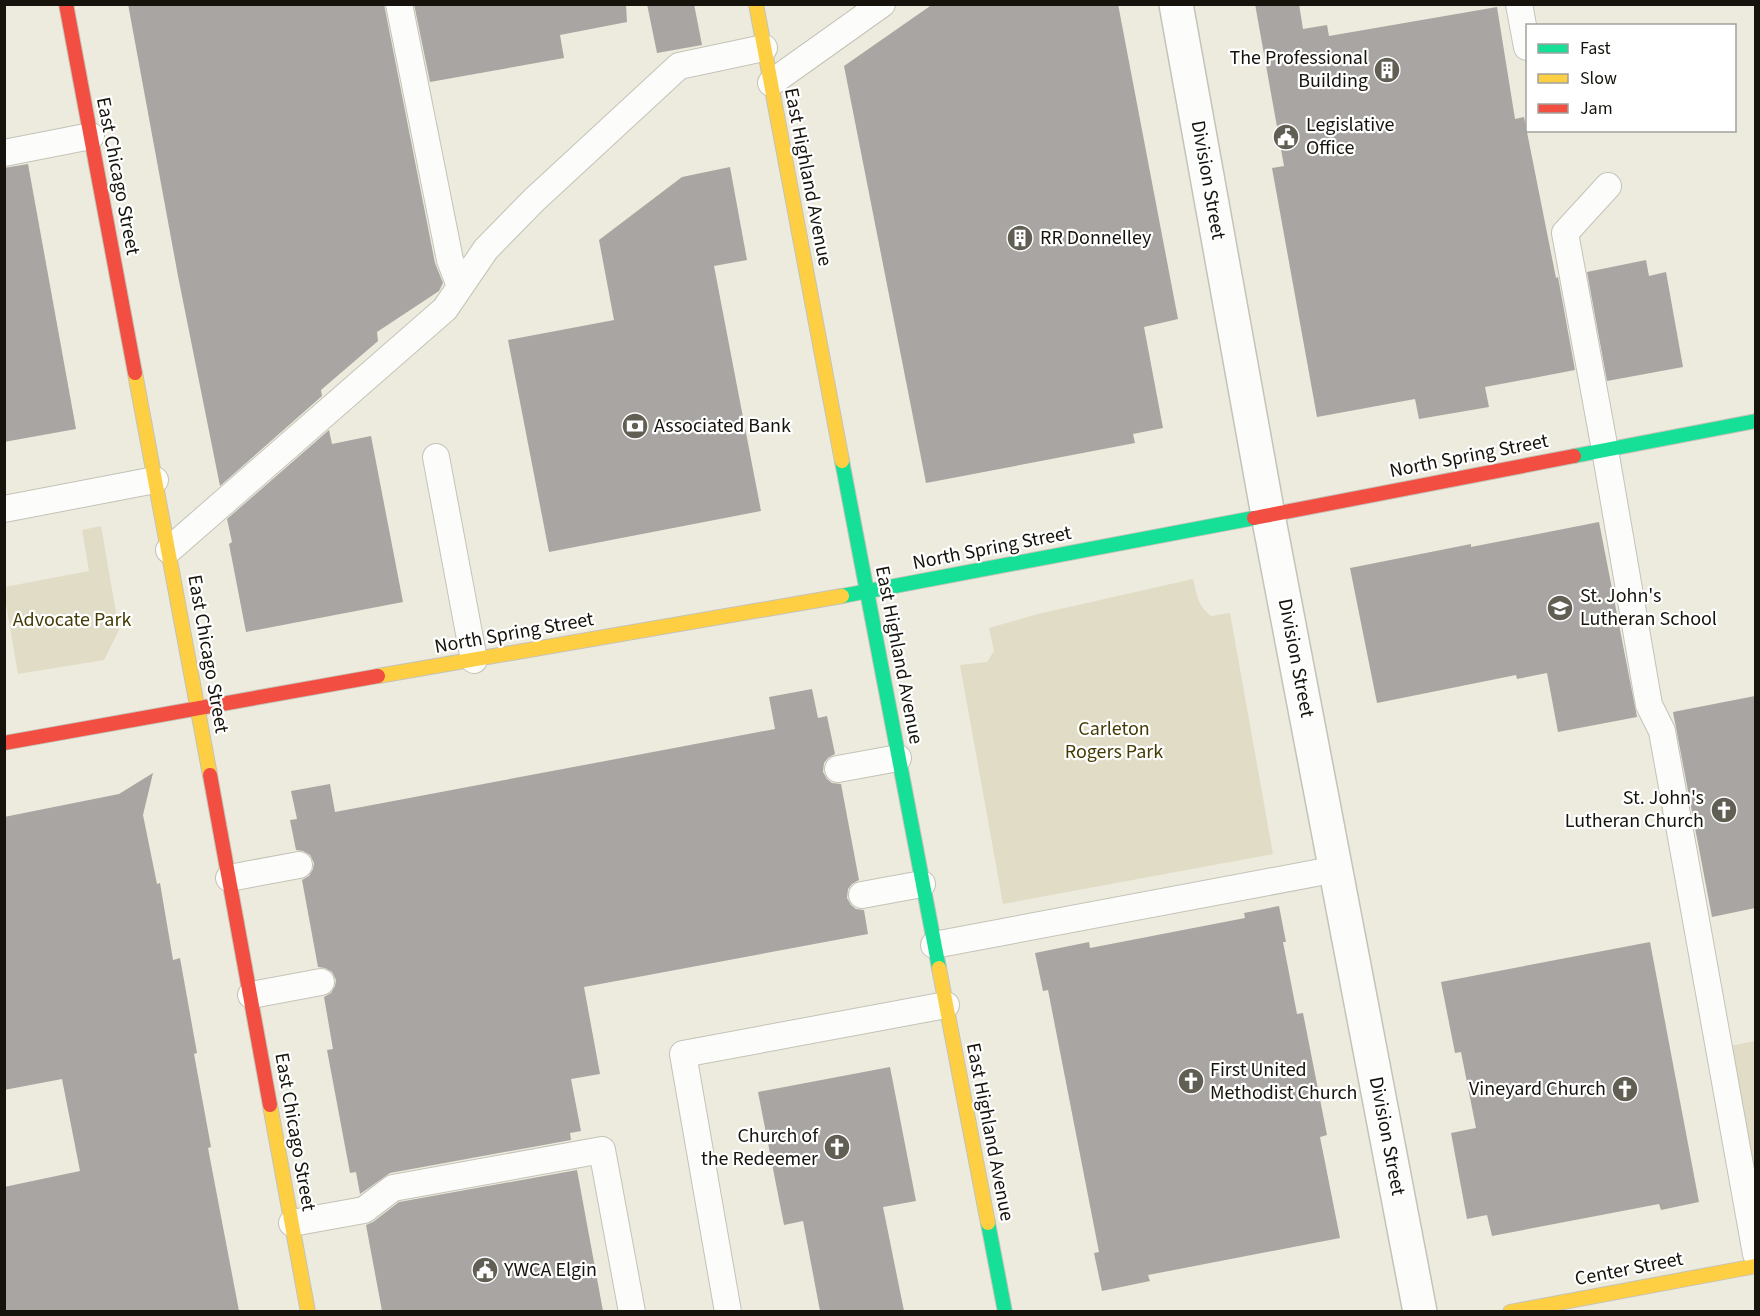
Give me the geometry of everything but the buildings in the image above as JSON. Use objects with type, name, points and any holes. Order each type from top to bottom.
[{"type":"street","name":"East Chicago Street","points":[[66,4],[169,550],[308,1311]]},
{"type":"street","name":"East Highland Avenue","points":[[756,4],[1005,1311]]},
{"type":"street","name":"Division Street","points":[[1176,4],[1268,515],[1420,1311]]},
{"type":"street","name":"North Spring Street","points":[[4,743],[198,707],[867,592],[1755,421]]},
{"type":"street","name":"Center Street","points":[[1510,1311],[1755,1266]]},
{"type":"lane","points":[[399,4],[450,260],[460,286]]},
{"type":"lane","points":[[771,83],[882,4]]},
{"type":"lane","points":[[1519,4],[1526,42]]},
{"type":"lane","points":[[169,550],[445,309],[486,249],[534,200],[679,66],[764,48]]},
{"type":"lane","points":[[4,153],[91,136]]},
{"type":"lane","points":[[1608,186],[1564,233],[1605,450],[1649,705],[1662,732],[1755,1254]]},
{"type":"lane","points":[[436,457],[474,660]]},
{"type":"lane","points":[[4,509],[155,480]]},
{"type":"lane","points":[[838,769],[898,758]]},
{"type":"lane","points":[[229,879],[299,865]]},
{"type":"lane","points":[[934,945],[1337,869]]},
{"type":"lane","points":[[862,895],[922,884]]},
{"type":"lane","points":[[251,995],[321,982]]},
{"type":"lane","points":[[728,1311],[682,1054],[946,1005]]},
{"type":"lane","points":[[292,1223],[364,1210],[393,1188],[602,1150],[632,1311]]},
{"type":"green space","name":"Advocate Park","points":[[101,526],[119,630],[104,660],[18,674],[5,587],[89,571],[82,530]]},
{"type":"green space","name":"Carleton Rogers Park","points":[[1193,579],[1199,600],[1211,616],[1230,613],[1273,854],[1003,904],[960,665],[987,662],[994,651],[989,628],[1038,614]]},
{"type":"green space","points":[[1755,1041],[1755,1183],[1730,1046]]},
{"type":"traffic: fast","points":[[1574,456],[1756,421]]},
{"type":"traffic: fast","points":[[842,461],[939,968]]},
{"type":"traffic: fast","points":[[842,596],[1254,518]]},
{"type":"traffic: fast","points":[[988,1223],[1005,1312]]},
{"type":"traffic: slow","points":[[756,4],[842,461]]},
{"type":"traffic: slow","points":[[135,373],[210,775]]},
{"type":"traffic: slow","points":[[378,676],[842,596]]},
{"type":"traffic: slow","points":[[939,968],[988,1223]]},
{"type":"traffic: slow","points":[[270,1105],[308,1312]]},
{"type":"traffic: slow","points":[[1510,1312],[1756,1266]]},
{"type":"traffic: jam","points":[[66,4],[135,373]]},
{"type":"traffic: jam","points":[[1254,518],[1574,456]]},
{"type":"traffic: jam","points":[[4,743],[378,676]]},
{"type":"traffic: jam","points":[[210,775],[270,1105]]},
{"type":"place","name":"The Professional Building","points":[[1387,70]]},
{"type":"place","name":"Legislative Office","points":[[1286,137]]},
{"type":"place","name":"RR Donnelley","points":[[1020,238]]},
{"type":"place","name":"Associated Bank","points":[[635,426]]},
{"type":"place","name":"St. John's Lutheran School","points":[[1560,608]]},
{"type":"place","name":"St. John's Lutheran Church","points":[[1724,810]]},
{"type":"place","name":"First United Methodist Church","points":[[1191,1081]]},
{"type":"place","name":"Vineyard Church","points":[[1625,1089]]},
{"type":"place","name":"Church of the Redeemer","points":[[837,1147]]},
{"type":"place","name":"YWCA Elgin","points":[[485,1270]]}]
